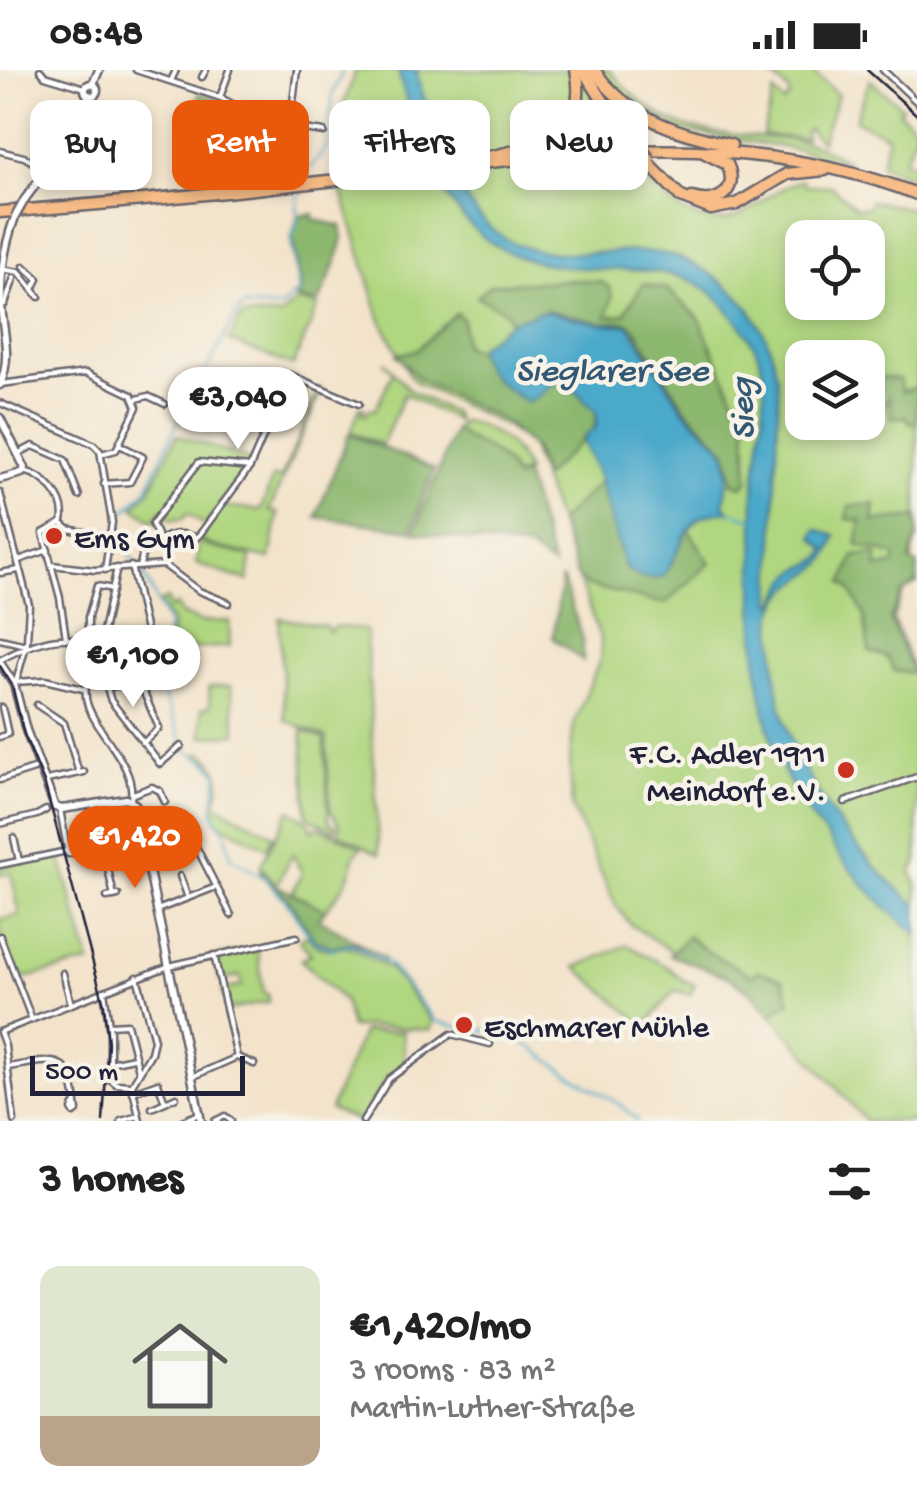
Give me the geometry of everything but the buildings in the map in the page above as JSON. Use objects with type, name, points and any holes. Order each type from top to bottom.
[{"type":"highway","points":[[585,70],[605,100]]},
{"type":"highway","points":[[585,70],[655,123],[690,136],[812,156],[917,191]]},
{"type":"highway","points":[[508,156],[542,144],[566,125],[585,70]]},
{"type":"highway","points":[[490,158],[640,144],[731,144]]},
{"type":"highway","points":[[648,161],[692,198],[711,201],[728,190],[731,173],[722,159],[705,153],[670,150]]},
{"type":"highway","points":[[490,157],[710,150],[784,158],[876,180]]},
{"type":"highway","points":[[648,161],[681,198],[712,210],[737,204],[774,180],[802,170],[830,170],[917,191]]},
{"type":"highway","points":[[0,209],[329,178]]},
{"type":"street","points":[[40,70],[87,92]]},
{"type":"street","points":[[84,100],[99,70]]},
{"type":"street","points":[[136,70],[157,73],[226,100]]},
{"type":"street","points":[[172,82],[176,70]]},
{"type":"street","points":[[202,77],[206,70]]},
{"type":"street","points":[[220,97],[230,70]]},
{"type":"street","points":[[294,100],[298,70]]},
{"type":"street","points":[[883,70],[917,102]]},
{"type":"street","points":[[309,131],[324,132]]},
{"type":"street","points":[[0,152],[30,161]]},
{"type":"street","points":[[31,190],[15,217],[2,269],[1,305],[8,356],[0,384],[86,373],[136,400],[147,396],[165,404]]},
{"type":"street","points":[[24,266],[38,280],[33,289]]},
{"type":"street","points":[[2,269],[19,272],[38,296]]},
{"type":"street","points":[[1,305],[5,304],[14,278]]},
{"type":"street","points":[[108,652],[138,644],[146,631],[136,566],[144,552],[176,532],[196,538],[250,467],[290,375],[359,404]]},
{"type":"street","points":[[101,454],[114,452],[119,445],[134,414],[136,400]]},
{"type":"street","points":[[0,403],[93,444],[101,454],[112,522],[104,570]]},
{"type":"street","points":[[0,423],[24,471]]},
{"type":"street","points":[[104,484],[130,482],[142,457],[119,445]]},
{"type":"street","points":[[18,453],[33,446],[65,460],[79,496]]},
{"type":"street","points":[[160,541],[152,524],[199,462],[250,467]]},
{"type":"street","points":[[0,479],[24,471],[33,473],[60,499],[64,514],[61,523],[43,532],[66,638]]},
{"type":"street","points":[[0,493],[29,605],[26,645],[15,681],[26,730],[53,802],[60,809],[68,852]]},
{"type":"street","points":[[61,523],[68,529],[111,538]]},
{"type":"street","points":[[18,560],[48,550]]},
{"type":"street","points":[[52,565],[104,570],[166,566],[199,591],[229,603]]},
{"type":"street","points":[[108,687],[114,673],[102,634],[116,568]]},
{"type":"street","points":[[0,573],[19,570]]},
{"type":"street","points":[[113,588],[98,586],[88,617],[90,652],[84,689],[96,723],[127,770],[200,1118],[182,1121]]},
{"type":"street","points":[[0,640],[26,645],[102,634]]},
{"type":"street","points":[[26,645],[0,662],[18,684],[45,680],[84,689]]},
{"type":"street","points":[[97,655],[112,703],[160,764],[181,746]]},
{"type":"street","points":[[108,687],[155,674]]},
{"type":"street","points":[[138,679],[159,728],[142,744]]},
{"type":"street","points":[[37,705],[64,723],[81,772],[47,780]]},
{"type":"street","points":[[0,738],[8,734],[2,707]]},
{"type":"street","points":[[0,780],[34,769]]},
{"type":"street","points":[[845,802],[917,777]]},
{"type":"street","points":[[60,809],[132,797],[152,787],[160,791],[165,801]]},
{"type":"street","points":[[0,824],[46,810]]},
{"type":"street","points":[[142,837],[187,828],[231,916]]},
{"type":"street","points":[[14,838],[19,861]]},
{"type":"street","points":[[0,865],[124,840]]},
{"type":"street","points":[[103,846],[113,896]]},
{"type":"street","points":[[180,876],[188,898]]},
{"type":"street","points":[[157,910],[216,886]]},
{"type":"street","points":[[0,936],[32,1020]]},
{"type":"street","points":[[14,1121],[0,1032],[169,966],[297,936]]},
{"type":"street","points":[[214,955],[237,1057]]},
{"type":"street","points":[[63,973],[72,1004]]},
{"type":"street","points":[[121,1121],[140,1118],[133,1089],[154,1040],[138,977]]},
{"type":"street","points":[[104,992],[112,1082],[133,1089],[157,1082],[166,1102]]},
{"type":"street","points":[[109,1026],[127,1024],[139,1071]]},
{"type":"street","points":[[363,1121],[389,1079],[451,1034],[486,1041]]},
{"type":"street","points":[[192,1077],[237,1057],[254,1064]]},
{"type":"street","points":[[109,1062],[134,1058]]},
{"type":"street","points":[[8,1066],[48,1062],[64,1066],[72,1075],[80,1121]]},
{"type":"street","points":[[152,1108],[176,1097]]},
{"type":"street","points":[[215,1121],[229,1117]]},
{"type":"green space","points":[[356,70],[572,70],[573,100],[510,100],[510,190],[648,190],[648,182],[681,210],[713,221],[748,211],[803,180],[804,185],[831,186],[856,208],[868,207],[871,201],[917,210],[917,536],[910,565],[917,566],[917,584],[905,587],[893,619],[917,679],[917,862],[911,873],[917,883],[917,1121],[866,1121],[753,994],[720,970],[675,957],[631,925],[615,904],[572,807],[570,758],[574,724],[601,657],[601,640],[530,445],[504,425],[418,384],[380,318],[342,190],[490,190],[490,100],[345,100]]},
{"type":"green space","points":[[580,70],[596,100],[575,100]]},
{"type":"green space","points":[[598,70],[609,70],[639,100],[625,100]]},
{"type":"green space","points":[[765,70],[810,70],[838,95],[821,142],[809,129],[805,139],[763,135],[774,92],[784,103],[790,97],[788,90]]},
{"type":"green space","points":[[870,80],[902,107],[899,112],[917,128],[904,161],[917,166],[917,179],[881,165],[888,136],[855,120]]},
{"type":"green space","points":[[200,93],[218,99],[218,100],[197,100]]},
{"type":"green space","points":[[648,107],[694,128],[808,143],[849,162],[800,150],[682,131],[648,113]]},
{"type":"green space","points":[[314,214],[313,219],[341,226],[343,238],[319,302],[306,302],[295,297],[301,290],[292,237],[298,216]]},
{"type":"green space","points":[[602,282],[610,288],[612,298],[607,317],[624,314],[643,284],[667,289],[698,317],[746,423],[748,482],[742,486],[733,483],[727,451],[685,408],[634,327],[626,322],[600,323],[547,310],[510,322],[506,312],[477,297],[491,284]]},
{"type":"green space","points":[[297,301],[318,306],[293,366],[229,341],[241,316],[280,316]]},
{"type":"green space","points":[[457,313],[463,320],[464,346],[478,351],[487,368],[513,393],[530,402],[551,383],[565,380],[597,413],[594,429],[543,478],[534,449],[504,421],[421,380],[397,355],[416,350]]},
{"type":"green space","points":[[384,361],[409,390],[453,413],[457,421],[404,394],[382,445],[351,432],[360,407],[366,415],[369,409],[375,410],[393,372]]},
{"type":"green space","points":[[885,378],[899,379],[902,392],[917,387],[917,422],[910,423],[906,417],[891,418],[889,397],[885,404]]},
{"type":"green space","points":[[319,388],[322,389],[269,511],[278,513],[270,559],[199,539],[222,506],[261,510],[273,477],[281,479]]},
{"type":"green space","points":[[463,421],[502,438],[517,453],[527,472],[514,477],[503,460],[455,429]]},
{"type":"green space","points":[[455,429],[494,453],[514,477],[521,477],[524,472],[553,566],[529,549],[414,532]]},
{"type":"green space","points":[[349,434],[434,469],[411,530],[316,517]]},
{"type":"green space","points":[[177,435],[252,461],[205,526],[188,513],[183,519],[172,520],[161,512],[153,521],[134,507],[149,491]]},
{"type":"green space","points":[[600,482],[625,567],[639,577],[664,573],[688,529],[710,563],[665,604],[588,586],[578,578],[559,522]]},
{"type":"green space","points":[[875,504],[873,521],[917,517],[910,561],[917,565],[917,583],[902,592],[890,619],[913,673],[894,671],[887,657],[869,652],[864,615],[849,587],[843,584],[854,556],[877,554],[877,568],[895,564],[895,555],[857,545],[861,521],[847,519],[849,506]]},
{"type":"green space","points":[[199,541],[251,556],[248,581],[196,564]]},
{"type":"green space","points":[[562,578],[583,640],[583,661],[553,638]]},
{"type":"green space","points":[[167,599],[170,608],[177,605],[181,614],[201,622],[229,621],[230,646],[167,651],[172,624],[159,603]]},
{"type":"green space","points":[[279,618],[326,626],[329,632],[335,626],[366,630],[379,854],[338,833],[340,826],[330,809],[326,737],[285,720]]},
{"type":"green space","points":[[231,686],[236,734],[202,737],[201,709],[210,707],[209,687]]},
{"type":"green space","points":[[302,730],[324,739],[329,822],[336,827],[334,831],[307,816]]},
{"type":"green space","points":[[200,752],[213,764],[219,776],[215,804],[274,835],[267,848],[217,822],[214,811],[218,777],[209,763],[197,756]]},
{"type":"green space","points":[[290,810],[309,822],[312,831],[316,827],[323,829],[362,847],[344,885],[325,910],[292,893],[302,873],[293,854],[276,885],[260,866]]},
{"type":"green space","points":[[60,856],[90,963],[19,979],[0,931],[0,919],[20,915],[11,873],[0,875],[0,867]]},
{"type":"green space","points":[[263,869],[276,885],[325,910],[319,919],[386,959],[353,942],[331,947],[314,939],[288,899],[260,872]]},
{"type":"green space","points":[[307,935],[321,947],[349,946],[389,968],[432,1021],[431,1030],[351,1028],[344,1001],[301,960],[311,954],[299,940]]},
{"type":"green space","points":[[688,936],[752,976],[757,971],[783,979],[790,1001],[771,1014],[749,991],[728,977],[670,955]]},
{"type":"green space","points":[[627,945],[695,984],[690,995],[675,990],[645,1026],[576,967]]},
{"type":"green space","points":[[257,948],[264,994],[268,994],[269,1002],[227,1010],[222,990],[242,986],[240,976],[220,980],[215,957]]},
{"type":"green space","points":[[363,1031],[403,1032],[405,1064],[385,1081],[358,1121],[330,1109]]},
{"type":"water","points":[[398,70],[417,70],[425,100],[406,100]]},
{"type":"water","points":[[444,190],[461,190],[501,236],[540,251],[675,256],[726,285],[760,325],[775,364],[779,392],[772,602],[775,604],[791,576],[823,554],[826,549],[813,537],[817,529],[836,536],[823,563],[790,588],[775,611],[778,687],[786,724],[800,759],[839,824],[917,906],[917,933],[877,899],[842,859],[802,804],[772,741],[755,637],[754,496],[764,392],[760,360],[750,338],[713,294],[691,281],[654,272],[542,263],[515,255],[490,242]]},
{"type":"water","name":"Sieglarer See","points":[[544,311],[601,324],[629,325],[683,409],[726,451],[729,475],[724,505],[731,512],[704,516],[695,522],[667,571],[658,578],[639,576],[625,567],[598,476],[583,443],[584,437],[596,427],[597,413],[565,380],[553,383],[527,402],[495,380],[480,357],[478,347],[512,321]]},
{"type":"waterway","points":[[311,168],[327,146],[333,93],[343,70]]},
{"type":"waterway","points":[[298,191],[297,223],[291,240],[299,292],[279,308],[244,306],[237,313],[147,489],[122,514],[121,532],[124,547],[145,577],[168,624],[159,685],[186,750],[209,763],[218,774],[213,813],[226,834],[231,857],[264,878],[313,940],[330,949],[352,944],[389,964],[435,1021],[462,1028]]},
{"type":"waterway","points":[[731,512],[753,519]]},
{"type":"waterway","points":[[466,1029],[496,1031],[527,1044],[619,1104],[638,1121]]},
{"type":"railway","points":[[867,70],[917,115]]},
{"type":"railway","points":[[0,666],[12,685],[24,734],[45,785],[104,1004],[108,1043],[103,1121]]},
{"type":"place","name":"Ems Gym","points":[[54,536]]},
{"type":"place","name":"F.C. Adler 1911 Meindorf e.V.","points":[[846,770]]},
{"type":"place","name":"Eschmarer Mühle","points":[[464,1025]]},
{"type":"water label","name":"Sieg","points":[[740,409]]}]
